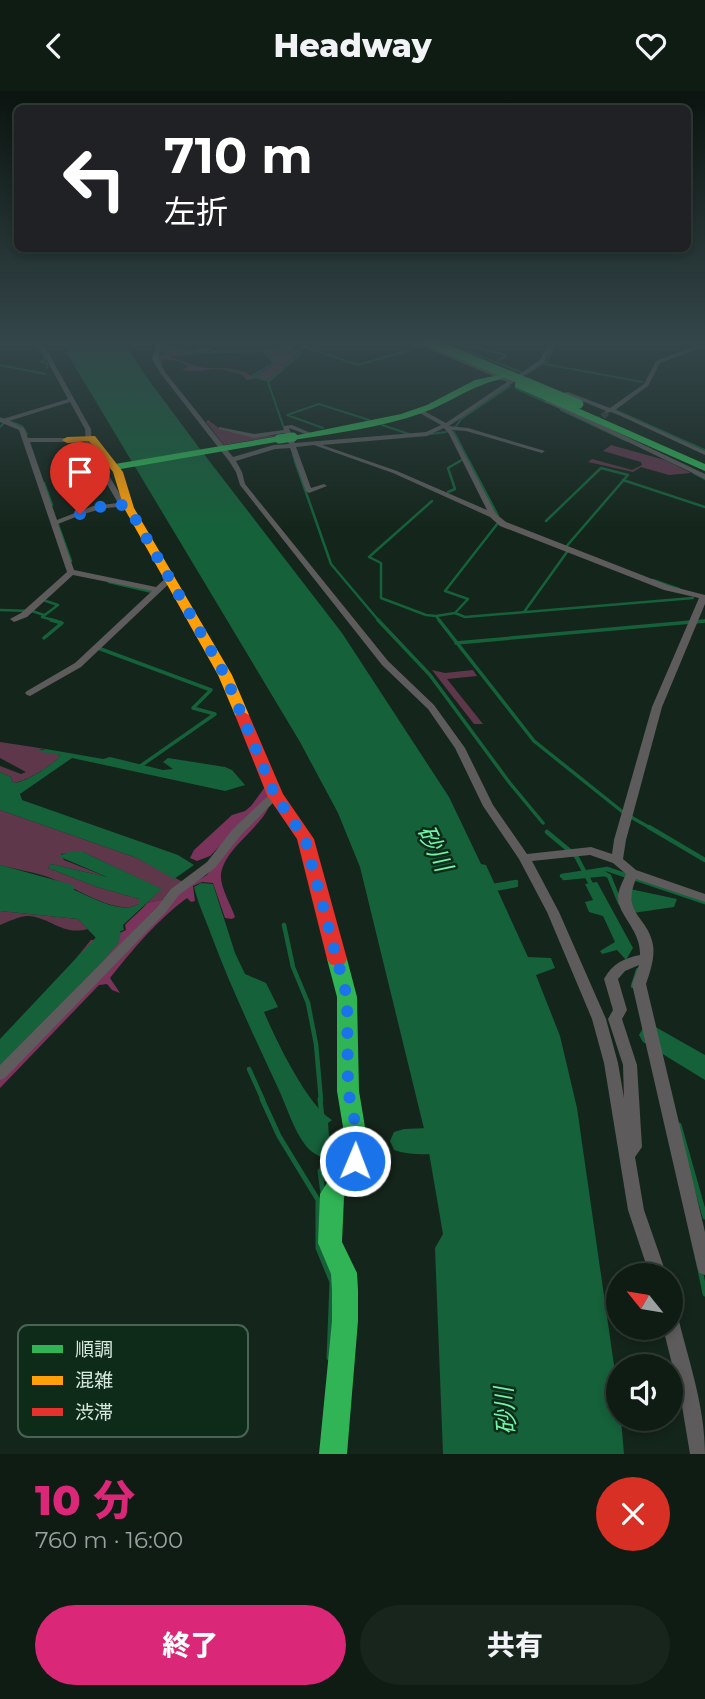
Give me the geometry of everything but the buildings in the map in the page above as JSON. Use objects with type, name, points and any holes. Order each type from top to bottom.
[{"type":"main road","points":[[119,466],[220,453],[289,439],[312,439],[439,404]]},
{"type":"main road","points":[[566,404],[702,464]]},
{"type":"main road","points":[[578,404],[702,464]]},
{"type":"main road","points":[[67,440],[89,442],[105,451],[119,466],[127,505],[225,675],[275,795],[305,839],[347,997],[348,1091],[358,1151],[355,1161],[332,1194],[330,1243],[344,1273],[345,1290],[345,1321],[333,1454]]},
{"type":"street","points":[[4,420],[58,404]]},
{"type":"street","points":[[57,522],[96,508],[127,505],[89,442],[88,429],[72,404]]},
{"type":"street","points":[[185,404],[220,453],[239,472],[242,484],[296,555],[385,663],[431,707],[460,748],[488,806],[524,858],[553,912],[599,1019],[611,1063],[636,1210],[654,1263]]},
{"type":"street","points":[[452,428],[487,404]]},
{"type":"street","points":[[312,439],[427,434],[452,428],[487,404]]},
{"type":"street","points":[[559,404],[595,423],[702,464]]},
{"type":"street","points":[[587,404],[610,411],[702,464],[705,477]]},
{"type":"street","points":[[610,411],[620,404]]},
{"type":"street","points":[[420,411],[452,428],[542,451]]},
{"type":"street","points":[[4,420],[19,426],[26,440],[57,522],[71,572]]},
{"type":"street","points":[[221,428],[254,436],[289,439],[309,491],[324,486]]},
{"type":"street","points":[[452,428],[493,515]]},
{"type":"street","points":[[312,439],[395,472],[493,515],[503,524],[564,549],[667,588],[705,597],[657,706],[617,860]]},
{"type":"street","points":[[26,440],[67,440]]},
{"type":"street","points":[[71,572],[157,590]]},
{"type":"street","points":[[14,619],[28,611],[71,572]]},
{"type":"street","points":[[30,692],[78,665],[171,578]]},
{"type":"street","points":[[0,1074],[184,884],[201,873],[237,832],[275,795]]},
{"type":"street","points":[[524,858],[591,851],[617,860],[631,876],[705,898]]},
{"type":"street","points":[[631,876],[624,901],[628,913],[646,941],[645,970],[639,984],[705,1266]]},
{"type":"street","points":[[626,1155],[634,1147],[630,1065],[615,1019],[620,1010],[611,979],[617,969],[638,959],[645,960]]},
{"type":"street","points":[[675,1341],[700,1454]]},
{"type":"shaded area","points":[[208,420],[219,428],[252,437],[283,435],[224,445],[206,422]]},
{"type":"shaded area","points":[[611,445],[665,460],[691,473],[669,475],[641,467],[633,472],[588,462],[592,459],[632,470],[642,465],[641,462],[603,451]]},
{"type":"shaded area","points":[[432,670],[445,673],[473,670],[477,676],[447,679],[483,724],[474,724]]},
{"type":"shaded area","points":[[0,742],[46,749],[39,749],[61,755],[39,772],[13,783],[11,777],[0,772],[0,766],[21,774],[26,772],[0,758]]},
{"type":"shaded area","points":[[265,787],[270,795],[210,856],[197,861],[190,858],[194,850],[232,815],[251,806]]},
{"type":"shaded area","points":[[269,807],[234,848],[223,866],[222,885],[235,917],[225,918],[213,883],[202,882],[193,886],[195,901],[191,902],[187,898],[166,915],[110,978],[120,993],[107,984],[99,985],[0,1088],[0,1079],[183,889],[207,875],[236,838]]},
{"type":"shaded area","points":[[0,810],[137,858],[183,882],[165,899],[147,903],[161,889],[83,852],[61,854],[64,860],[107,877],[51,864],[48,868],[97,887],[139,899],[139,904],[119,907],[47,877],[0,865]]},
{"type":"shaded area","points":[[165,899],[0,1068],[0,1061],[103,952],[114,936],[126,930],[125,925],[147,903]]},
{"type":"shaded area","points":[[0,911],[78,919],[88,929],[71,930],[28,916],[0,925]]},
{"type":"shaded area","points":[[91,940],[94,940],[95,945],[7,1043]]},
{"type":"water","name":"砂川","points":[[97,404],[166,404],[342,633],[449,797],[481,864],[486,865],[528,957],[551,958],[555,968],[536,975],[560,1036],[577,1108],[606,1310],[606,1341],[611,1341],[612,1354],[606,1354],[606,1431],[622,1431],[624,1454],[443,1454],[435,1248],[443,1234],[427,1141],[360,867],[338,813],[300,742]]},
{"type":"water","points":[[46,749],[103,759],[110,757],[163,770],[173,769],[163,762],[168,758],[225,767],[232,770],[245,785],[225,791],[72,758],[20,794],[22,800],[178,855],[194,865],[174,879],[137,858],[0,810],[0,772],[11,777],[13,783],[31,777],[61,755],[36,751]]},
{"type":"water","points":[[83,852],[162,889],[123,925],[124,930],[97,939],[78,919],[0,911],[0,865],[73,885],[74,890],[115,906],[131,907],[139,904],[139,899],[97,887],[48,868],[51,864],[107,877],[58,856]]},
{"type":"water","points":[[597,882],[633,948],[626,960],[617,950],[602,954],[600,951],[615,942],[603,916],[589,912],[585,902],[593,900],[585,884]]},
{"type":"water","points":[[201,883],[213,884],[235,953],[245,974],[266,983],[278,1007],[264,1012],[276,1039],[303,1087],[322,1112],[332,1120],[328,1123],[329,1136],[349,1136],[349,1157],[338,1160],[320,1157],[306,1146],[297,1132],[235,994],[202,912],[194,887]]},
{"type":"water","points":[[630,889],[677,899],[674,907],[633,913]]},
{"type":"waterway","points":[[275,404],[285,431]]},
{"type":"waterway","points":[[323,428],[287,415],[319,404],[369,420]]},
{"type":"waterway","points":[[454,429],[461,419],[484,404]]},
{"type":"waterway","points":[[561,410],[627,441]]},
{"type":"waterway","points":[[615,410],[705,450]]},
{"type":"waterway","points":[[0,418],[22,426],[27,434]]},
{"type":"waterway","points":[[0,427],[5,422]]},
{"type":"waterway","points":[[382,425],[412,435]]},
{"type":"waterway","points":[[431,434],[446,432]]},
{"type":"waterway","points":[[454,432],[470,463]]},
{"type":"waterway","points":[[293,455],[296,463]]},
{"type":"waterway","points":[[295,461],[331,564],[379,621]]},
{"type":"waterway","points":[[448,492],[455,489],[448,468],[460,461]]},
{"type":"waterway","points":[[469,461],[498,516]]},
{"type":"waterway","points":[[546,521],[601,468],[628,475],[624,480]]},
{"type":"waterway","points":[[694,473],[705,479]]},
{"type":"waterway","points":[[565,548],[624,480]]},
{"type":"waterway","points":[[624,480],[705,507]]},
{"type":"waterway","points":[[44,483],[52,505]]},
{"type":"waterway","points":[[432,501],[369,557],[381,563],[381,598],[426,615],[436,616]]},
{"type":"waterway","points":[[57,522],[71,561]]},
{"type":"waterway","points":[[455,613],[468,599],[445,591],[498,523]]},
{"type":"waterway","points":[[524,612],[567,552]]},
{"type":"waterway","points":[[653,580],[679,589]]},
{"type":"waterway","points":[[109,582],[152,592]]},
{"type":"waterway","points":[[46,598],[43,600],[58,605],[42,617],[57,621]]},
{"type":"waterway","points":[[455,613],[465,617],[693,598]]},
{"type":"waterway","points":[[0,610],[32,611],[44,615]]},
{"type":"waterway","points":[[436,616],[455,613]]},
{"type":"waterway","points":[[436,616],[440,621]]},
{"type":"waterway","points":[[44,638],[62,623],[51,620]]},
{"type":"waterway","points":[[378,620],[430,675],[509,782],[543,823]]},
{"type":"waterway","points":[[439,620],[457,643]]},
{"type":"waterway","points":[[695,622],[705,621],[700,621]]},
{"type":"waterway","points":[[457,643],[691,622]]},
{"type":"waterway","points":[[457,643],[534,741],[624,813]]},
{"type":"waterway","points":[[100,647],[98,648],[211,690],[193,708],[215,714],[139,767]]},
{"type":"waterway","points":[[631,817],[652,829]]},
{"type":"waterway","points":[[649,827],[705,860]]},
{"type":"waterway","points":[[547,832],[576,856],[585,872]]},
{"type":"waterway","points":[[585,872],[607,869],[705,902]]},
{"type":"waterway","points":[[562,876],[585,872]]},
{"type":"waterway","points":[[564,878],[587,876]]},
{"type":"waterway","points":[[587,876],[592,886]]},
{"type":"waterway","points":[[587,876],[609,876],[620,903]]},
{"type":"waterway","points":[[493,886],[516,882]]},
{"type":"waterway","points":[[494,889],[516,885]]},
{"type":"waterway","points":[[0,1056],[110,938],[110,933],[98,915]]},
{"type":"waterway","points":[[284,925],[293,967],[308,1003],[316,1044],[321,1100]]},
{"type":"waterway","points":[[633,986],[638,970]]},
{"type":"waterway","points":[[652,1035],[705,1069]]},
{"type":"waterway","points":[[249,1069],[263,1100]]},
{"type":"waterway","points":[[262,1099],[279,1136],[318,1200],[318,1248],[332,1282],[329,1358]]},
{"type":"waterway","points":[[320,1099],[322,1117]]},
{"type":"waterway","points":[[679,1125],[705,1217]]},
{"type":"waterway","points":[[404,1141],[452,1139]]},
{"type":"waterway","points":[[320,1171],[323,1193]]},
{"type":"waterway","points":[[700,1269],[705,1294]]},
{"type":"tunnel","points":[[596,422],[608,412]]},
{"type":"traffic: fast","points":[[293,437],[389,420],[436,404]]},
{"type":"traffic: fast","points":[[560,404],[705,468]]},
{"type":"traffic: fast","points":[[279,439],[293,437]]},
{"type":"traffic: fast","points":[[115,467],[279,439]]},
{"type":"traffic: fast","points":[[333,1454],[345,1321],[345,1290],[344,1273],[330,1243],[332,1194],[355,1161],[358,1151],[348,1091],[347,997],[337,959]]},
{"type":"traffic: slow","points":[[67,440],[92,438],[118,472],[129,508],[225,675],[242,715]]},
{"type":"traffic: jam","points":[[242,715],[275,795],[305,839],[337,959]]},
{"type":"route","points":[[80,514],[105,506],[124,504],[129,508],[225,675],[275,795],[305,839],[331,947],[347,997],[348,1091],[356,1127],[358,1151],[355,1161]]}]
